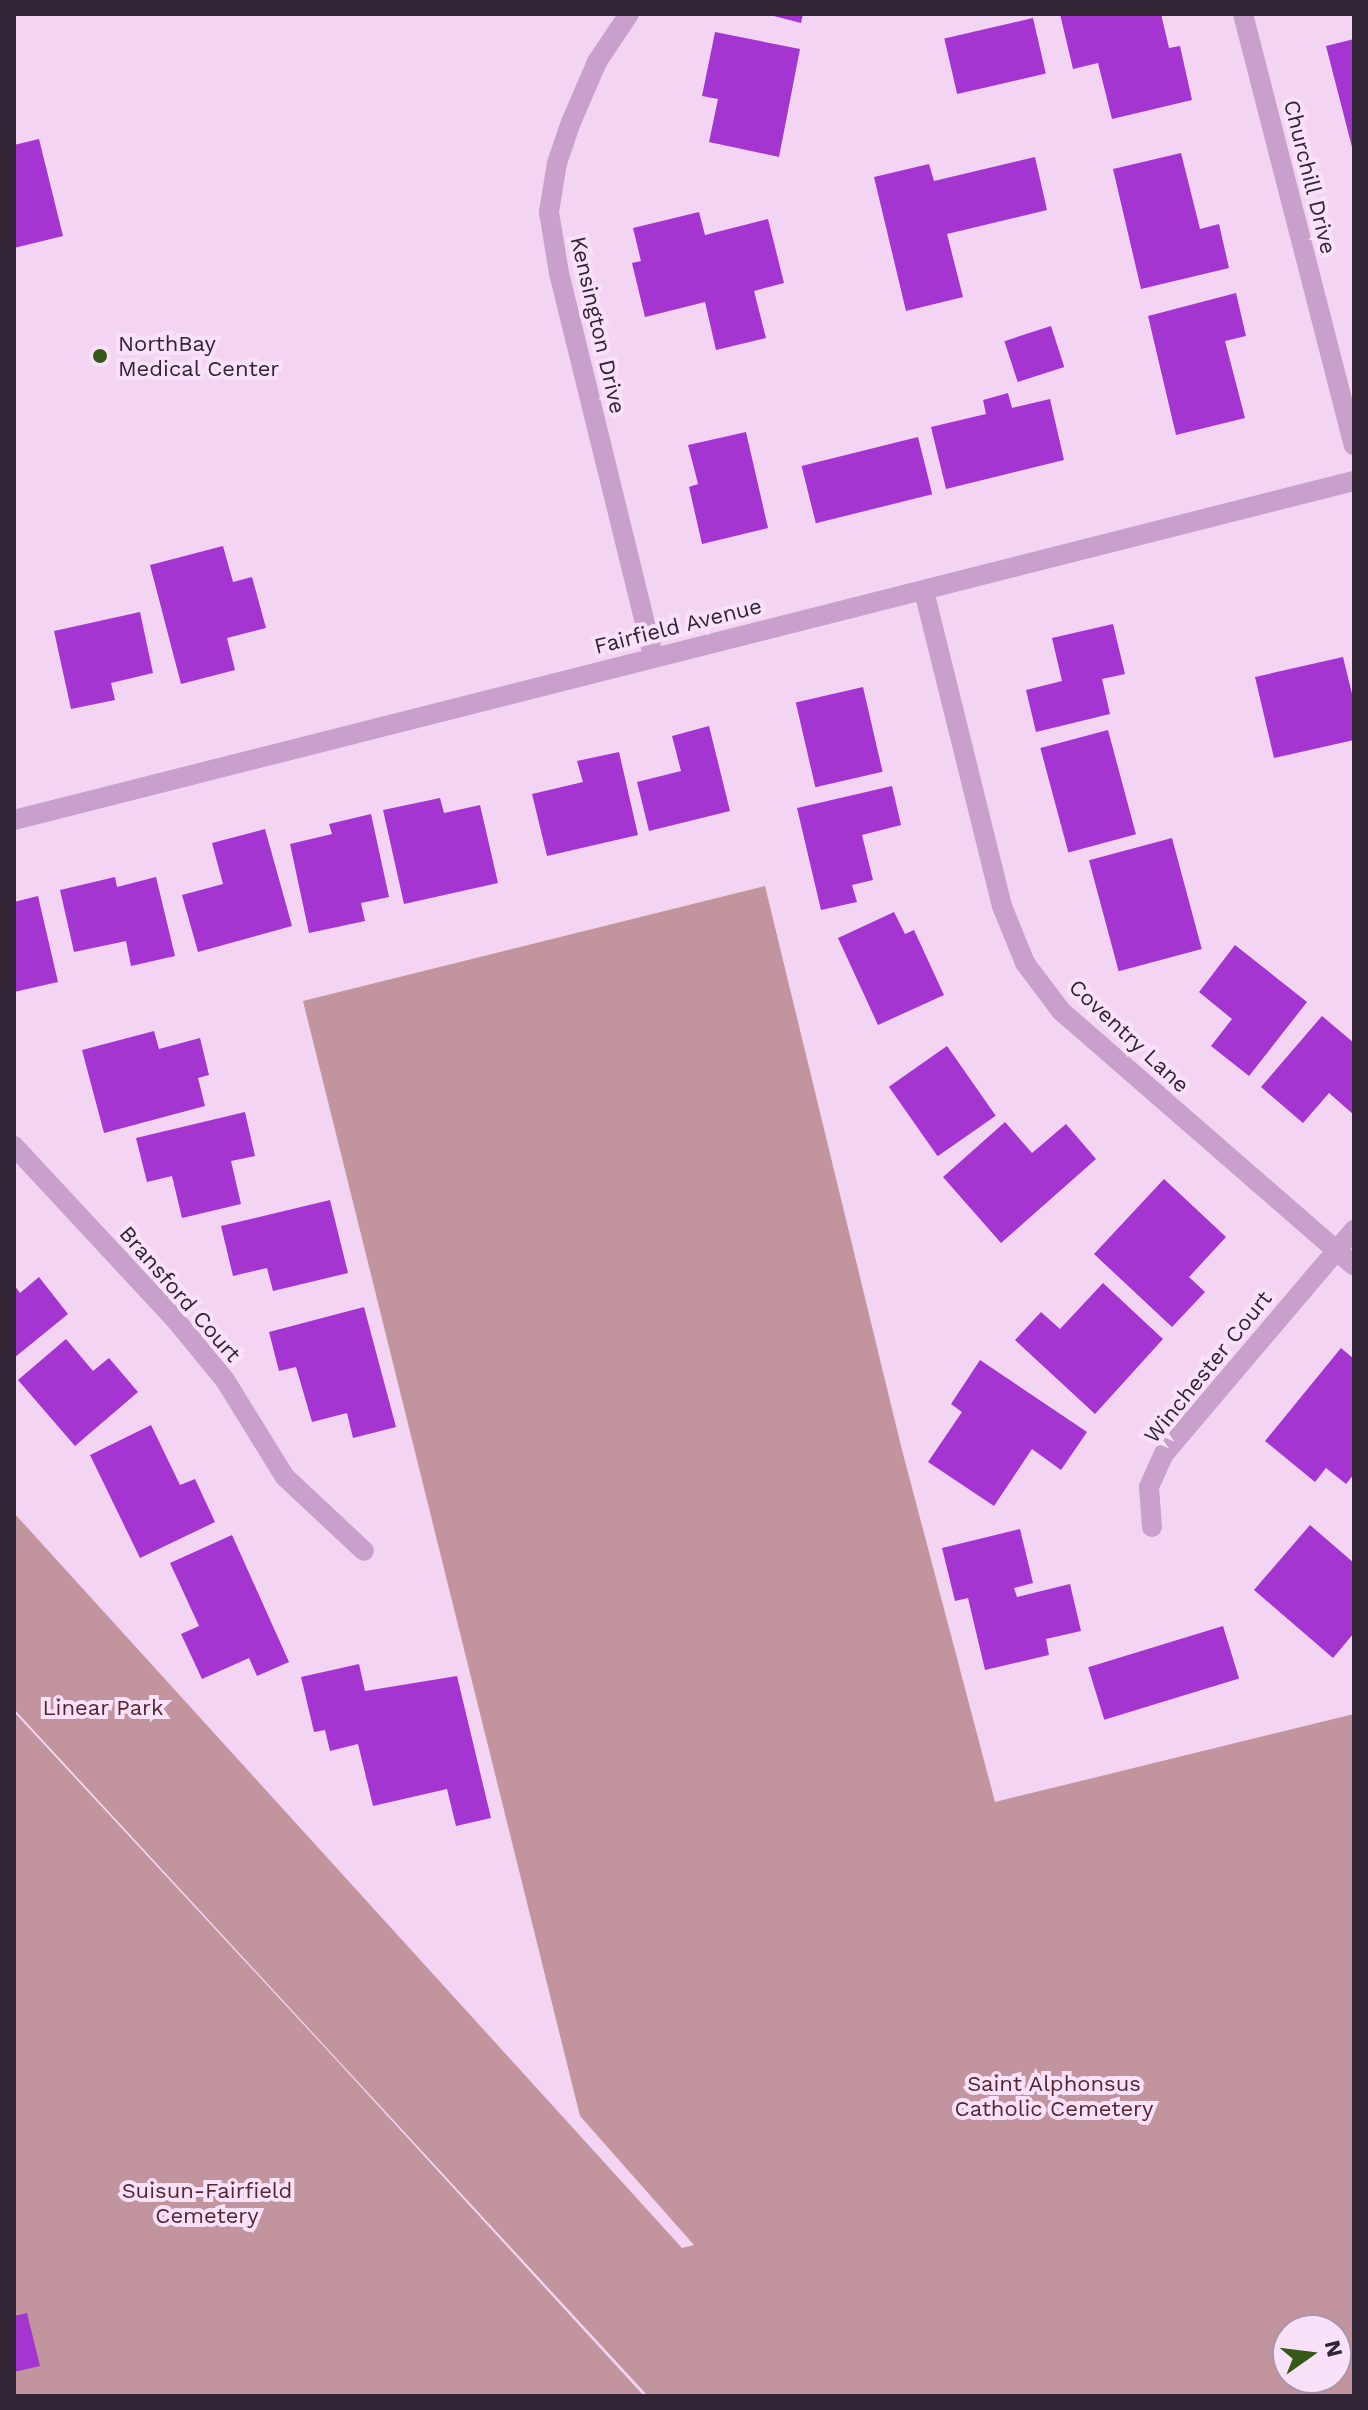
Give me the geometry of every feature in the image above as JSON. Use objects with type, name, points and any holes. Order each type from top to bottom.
[{"type":"street","name":"Kensington Drive","points":[[629,14],[597,62],[571,122],[557,163],[549,212],[559,273],[653,657]]},
{"type":"street","name":"Churchill Drive","points":[[1243,14],[1354,445]]},
{"type":"street","name":"Fairfield Avenue","points":[[14,820],[1354,481]]},
{"type":"street","name":"Coventry Lane","points":[[924,591],[1002,906],[1025,963],[1061,1011],[1354,1266]]},
{"type":"street","name":"Bransford Court","points":[[14,1146],[174,1318],[225,1380],[285,1477],[364,1551]]},
{"type":"street","name":"Winchester Court","points":[[1152,1527],[1149,1487],[1164,1454],[1354,1230]]},
{"type":"green space","name":"Saint Alphonsus Catholic Cemetery","points":[[765,886],[901,1446],[995,1802],[1354,1714],[1354,2396],[648,2396],[14,1709],[14,1513],[682,2248],[694,2245],[580,2116],[303,1001]]},
{"type":"green space","name":"Suisun-Fairfield Cemetery","points":[[14,1712],[328,2051],[644,2396],[14,2396]]},
{"type":"building","points":[[766,14],[803,14],[801,23]]},
{"type":"building","points":[[1060,14],[1161,14],[1169,48],[1180,46],[1192,100],[1112,119],[1098,63],[1073,69]]},
{"type":"building","points":[[1033,18],[1046,74],[957,94],[944,38]]},
{"type":"building","points":[[715,32],[800,49],[779,157],[709,142],[718,99],[702,96]]},
{"type":"building","points":[[1354,39],[1354,151],[1353,151],[1326,46]]},
{"type":"building","points":[[39,139],[63,236],[14,248],[14,145]]},
{"type":"building","points":[[1181,153],[1200,229],[1219,224],[1229,268],[1141,289],[1113,169]]},
{"type":"building","points":[[1035,157],[1047,210],[947,234],[963,297],[906,311],[874,177],[929,164],[934,181]]},
{"type":"building","points":[[699,212],[705,235],[768,219],[784,283],[754,291],[766,338],[716,350],[705,302],[645,317],[632,263],[641,261],[633,228]]},
{"type":"building","points":[[1236,293],[1246,336],[1225,341],[1245,418],[1176,435],[1148,316]]},
{"type":"building","points":[[1051,326],[1064,367],[1018,382],[1004,341]]},
{"type":"building","points":[[1008,393],[1012,408],[1050,399],[1064,460],[946,489],[931,427],[986,414],[983,400]]},
{"type":"building","points":[[746,432],[768,528],[702,544],[689,487],[698,484],[688,445]]},
{"type":"building","points":[[918,437],[932,494],[816,523],[802,466]]},
{"type":"building","points":[[223,546],[233,582],[252,577],[266,628],[227,638],[235,670],[181,684],[150,565]]},
{"type":"building","points":[[140,612],[153,673],[111,683],[115,700],[71,709],[54,631]]},
{"type":"building","points":[[1113,624],[1125,674],[1102,679],[1110,714],[1036,732],[1026,690],[1062,681],[1052,638]]},
{"type":"building","points":[[1343,657],[1354,702],[1354,740],[1274,758],[1255,677]]},
{"type":"building","points":[[863,687],[883,772],[815,787],[796,703]]},
{"type":"building","points":[[709,726],[730,811],[649,831],[637,782],[681,771],[672,736]]},
{"type":"building","points":[[1108,730],[1136,834],[1068,852],[1040,748]]},
{"type":"building","points":[[619,752],[638,835],[547,856],[532,794],[583,782],[577,761]]},
{"type":"building","points":[[892,786],[901,825],[862,835],[873,880],[852,885],[857,902],[821,910],[797,808]]},
{"type":"building","points":[[440,798],[444,813],[480,805],[498,883],[404,904],[383,810]]},
{"type":"building","points":[[371,814],[389,897],[361,903],[365,921],[309,933],[290,844],[332,834],[329,824]]},
{"type":"building","points":[[265,829],[292,926],[198,952],[182,895],[223,884],[212,843]]},
{"type":"building","points":[[1172,838],[1202,949],[1119,971],[1089,860]]},
{"type":"building","points":[[115,877],[117,887],[156,877],[175,956],[131,966],[126,941],[74,952],[60,890]]},
{"type":"building","points":[[38,896],[58,982],[14,992],[14,902]]},
{"type":"building","points":[[894,912],[905,934],[914,930],[944,995],[878,1025],[838,938]]},
{"type":"building","points":[[1235,945],[1307,1002],[1249,1076],[1211,1046],[1232,1019],[1199,992]]},
{"type":"building","points":[[1322,1016],[1354,1043],[1354,1115],[1329,1093],[1303,1123],[1261,1087]]},
{"type":"building","points":[[154,1031],[159,1049],[200,1038],[209,1075],[198,1078],[205,1106],[104,1133],[82,1050]]},
{"type":"building","points":[[947,1046],[996,1116],[938,1156],[889,1087]]},
{"type":"building","points":[[245,1112],[255,1156],[231,1161],[241,1204],[182,1218],[172,1176],[147,1182],[136,1138]]},
{"type":"building","points":[[1005,1122],[1032,1153],[1066,1124],[1096,1159],[1001,1243],[943,1177]]},
{"type":"building","points":[[1164,1179],[1226,1237],[1189,1277],[1205,1292],[1172,1327],[1094,1254]]},
{"type":"building","points":[[330,1200],[348,1273],[273,1291],[267,1268],[233,1276],[221,1226]]},
{"type":"building","points":[[39,1277],[68,1314],[14,1358],[14,1285],[20,1293]]},
{"type":"building","points":[[1103,1283],[1163,1339],[1095,1414],[1015,1340],[1041,1312],[1060,1329]]},
{"type":"building","points":[[364,1307],[396,1427],[353,1438],[347,1413],[312,1422],[296,1367],[279,1371],[269,1332]]},
{"type":"building","points":[[66,1339],[93,1371],[109,1358],[138,1392],[75,1446],[18,1380]]},
{"type":"building","points":[[1341,1348],[1354,1359],[1354,1474],[1346,1484],[1326,1468],[1315,1482],[1265,1441]]},
{"type":"building","points":[[980,1360],[1087,1432],[1061,1470],[1032,1449],[994,1506],[928,1462],[962,1412],[951,1404]]},
{"type":"building","points":[[151,1425],[180,1485],[195,1479],[215,1522],[140,1558],[90,1455]]},
{"type":"building","points":[[1310,1525],[1354,1563],[1354,1633],[1333,1658],[1254,1590]]},
{"type":"building","points":[[1020,1529],[1033,1583],[1014,1588],[1017,1597],[1070,1584],[1081,1631],[1046,1639],[1049,1655],[985,1670],[968,1598],[955,1601],[942,1548]]},
{"type":"building","points":[[232,1535],[289,1662],[257,1676],[249,1658],[202,1679],[181,1634],[199,1626],[170,1563]]},
{"type":"building","points":[[1223,1626],[1239,1679],[1104,1720],[1088,1667]]},
{"type":"building","points":[[359,1664],[365,1691],[457,1676],[491,1818],[456,1826],[447,1789],[373,1806],[358,1744],[330,1751],[325,1730],[314,1732],[301,1677]]},
{"type":"building","points":[[27,2313],[40,2366],[14,2372],[14,2316]]},
{"type":"place","name":"NorthBay Medical Center","points":[[100,356]]},
{"type":"park label","name":"Linear Park","points":[[103,1708]]}]
